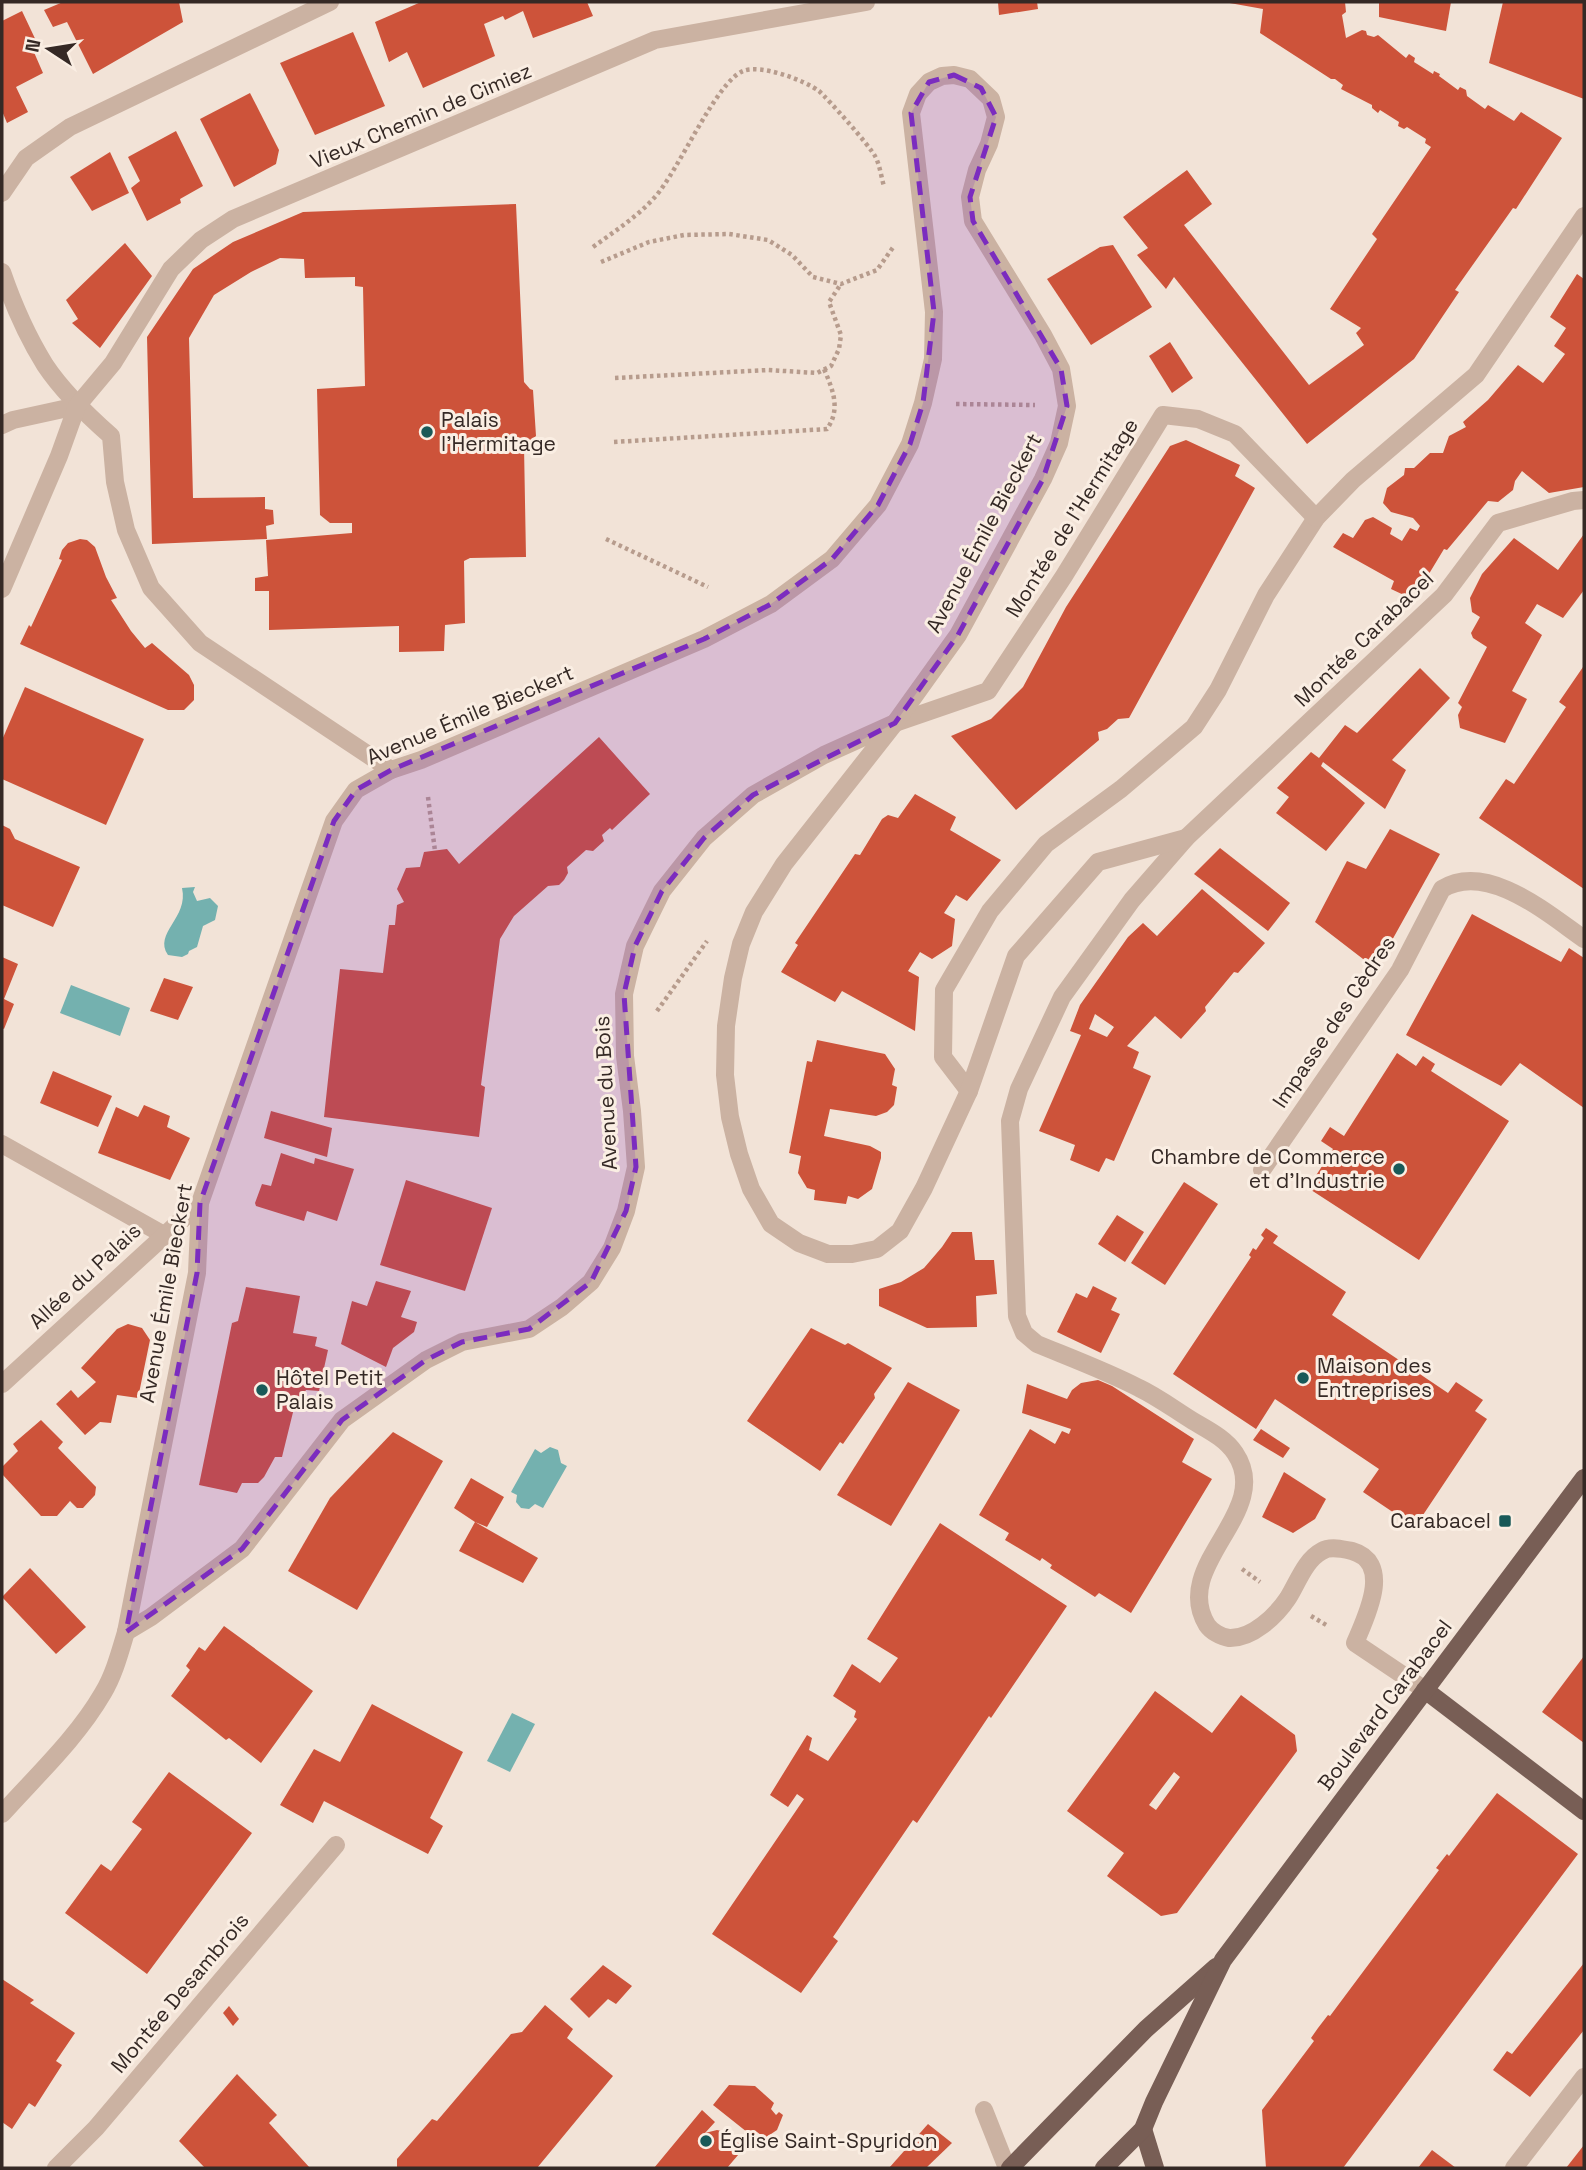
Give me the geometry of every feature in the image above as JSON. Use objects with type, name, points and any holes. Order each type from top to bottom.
[{"type":"main road","name":"Boulevard Carabacel","points":[[1104,2168],[1143,2129],[1223,1960],[1584,1478]]},
{"type":"main road","points":[[1424,1690],[1584,1811]]},
{"type":"main road","name":"Boulevard Carabacel","points":[[1008,2168],[1146,2029],[1223,1960]]},
{"type":"main road","points":[[1143,2129],[1155,2168]]},
{"type":"street","points":[[2,193],[26,158],[70,127],[330,2]]},
{"type":"street","name":"Vieux Chemin de Cimiez","points":[[77,406],[113,363],[171,268],[201,240],[233,219],[656,40],[866,2]]},
{"type":"street","name":"Avenue Émile Bieckert","points":[[2,1814],[90,1713],[104,1691],[126,1632],[197,1273],[200,1203],[334,821],[356,790],[391,770],[421,760],[692,645],[771,604],[832,559],[877,505],[910,444],[933,359],[934,312],[911,113],[918,94],[929,82],[954,75],[970,79],[991,99],[996,117],[970,197],[974,221],[1061,369],[1067,406],[1059,443],[1043,479],[958,635],[895,723],[784,864],[754,912],[741,944],[726,1026],[725,1076],[730,1117],[739,1154],[751,1189],[771,1224],[799,1243],[828,1254],[852,1254],[877,1249],[900,1231],[925,1188],[969,1091],[1016,956],[1098,862],[1186,838]]},
{"type":"street","points":[[969,1091],[943,1057],[944,990],[990,911],[1046,844],[1121,789],[1194,727],[1218,690],[1266,595],[1316,518],[1353,480],[1476,375],[1584,216]]},
{"type":"street","points":[[2,272],[15,307],[45,365],[77,406],[111,436],[115,482],[126,530],[150,588],[200,643],[391,770]]},
{"type":"street","points":[[2,425],[13,420],[77,406]]},
{"type":"street","points":[[2,589],[59,456],[77,406]]},
{"type":"street","name":"Montée de l'Hermitage","points":[[895,723],[988,691],[1065,576],[1163,415],[1198,419],[1235,434],[1316,518]]},
{"type":"street","name":"Montée Carabacel","points":[[1186,838],[1444,595],[1498,523],[1584,500]]},
{"type":"street","name":"Avenue du Bois","points":[[126,1632],[151,1617],[242,1549],[342,1420],[426,1360],[462,1342],[529,1329],[562,1307],[591,1282],[611,1248],[626,1211],[636,1167],[625,1056],[625,994],[635,946],[662,891],[704,838],[754,795],[824,755],[895,723]]},
{"type":"street","points":[[1186,838],[1132,900],[1062,997],[1019,1089],[1010,1121],[1017,1316],[1024,1333],[1037,1344],[1141,1388],[1226,1442],[1237,1455],[1245,1487],[1241,1503],[1203,1574],[1198,1600],[1202,1616],[1209,1628],[1224,1638],[1237,1638],[1247,1634],[1264,1625],[1286,1601],[1313,1557],[1324,1549],[1360,1553],[1373,1569],[1376,1591],[1355,1643],[1424,1690]]},
{"type":"street","name":"Impasse des Cèdres","points":[[1262,1170],[1400,970],[1442,889],[1464,880],[1505,890],[1529,901],[1584,939]]},
{"type":"street","points":[[2,1144],[163,1235]]},
{"type":"street","name":"Allée du Palais","points":[[2,1384],[200,1203]]},
{"type":"street","name":"Montée Desambrois","points":[[56,2168],[96,2128],[336,1845]]},
{"type":"street","points":[[1514,2168],[1584,2077]]},
{"type":"street","points":[[984,2110],[1008,2168]]},
{"type":"path","points":[[593,247],[633,219],[656,197],[723,87],[743,71],[768,70],[819,91],[875,156],[885,187]]},
{"type":"path","points":[[615,378],[768,370],[817,373],[831,366],[839,349],[841,335],[829,302],[841,285],[877,270],[895,245],[893,233]]},
{"type":"path","points":[[601,262],[649,242],[684,235],[729,234],[768,240],[792,256],[814,276],[841,285]]},
{"type":"path","points":[[614,442],[827,429],[833,420],[835,395],[824,369]]},
{"type":"path","points":[[923,403],[1067,406]]},
{"type":"path","points":[[606,540],[708,587]]},
{"type":"path","points":[[428,797],[435,850]]},
{"type":"path","points":[[655,1014],[708,939]]},
{"type":"highlighted area","points":[[954,75],[981,88],[996,117],[970,197],[973,221],[1061,369],[1067,406],[1043,479],[958,635],[895,723],[753,795],[704,838],[662,891],[635,946],[624,994],[636,1167],[626,1211],[591,1282],[529,1329],[462,1342],[426,1360],[342,1420],[242,1549],[126,1632],[197,1273],[200,1203],[334,821],[356,790],[391,770],[704,639],[771,604],[832,559],[878,505],[910,444],[923,403],[934,312],[911,113],[929,82]]},
{"type":"water","points":[[195,887],[193,892],[197,901],[210,898],[218,906],[215,920],[203,926],[197,947],[188,954],[182,957],[168,955],[165,939],[181,908],[182,888]]},
{"type":"water","points":[[71,985],[130,1008],[120,1036],[60,1013]]},
{"type":"water","points":[[550,1447],[558,1450],[561,1463],[567,1466],[543,1508],[535,1504],[529,1509],[521,1508],[516,1502],[517,1495],[511,1492],[535,1449],[541,1453]]},
{"type":"water","points":[[512,1713],[535,1724],[510,1772],[487,1761]]},
{"type":"building","points":[[63,2],[179,2],[183,22],[93,74],[67,22],[53,27],[44,10]]},
{"type":"building","points":[[421,2],[587,2],[593,16],[533,38],[523,11],[505,20],[503,16],[484,24],[495,56],[423,88],[407,52],[389,62],[375,22]]},
{"type":"building","points":[[998,2],[1037,2],[1038,9],[999,15]]},
{"type":"building","points":[[1224,2],[1345,2],[1346,12],[1342,15],[1346,38],[1362,30],[1366,31],[1367,35],[1378,35],[1406,58],[1409,54],[1415,58],[1414,62],[1433,74],[1434,71],[1440,74],[1439,76],[1458,90],[1460,87],[1466,90],[1467,96],[1485,109],[1488,105],[1514,121],[1521,112],[1562,138],[1516,209],[1513,208],[1455,290],[1459,292],[1414,359],[1307,444],[1174,277],[1166,289],[1137,255],[1148,248],[1123,217],[1187,170],[1212,204],[1184,225],[1309,385],[1364,345],[1356,333],[1361,328],[1330,309],[1377,239],[1372,234],[1431,147],[1425,143],[1426,139],[1407,127],[1404,129],[1398,126],[1399,122],[1380,110],[1378,113],[1372,105],[1341,89],[1343,85],[1335,79],[1260,33],[1263,9]]},
{"type":"building","points":[[1379,2],[1451,2],[1446,31],[1379,17]]},
{"type":"building","points":[[1503,2],[1584,2],[1584,99],[1489,63]]},
{"type":"building","points":[[22,11],[39,47],[33,50],[43,73],[16,87],[28,112],[7,123],[2,111],[2,21]]},
{"type":"building","points":[[353,32],[385,106],[315,135],[280,63]]},
{"type":"building","points":[[250,93],[279,150],[276,164],[234,187],[200,119]]},
{"type":"building","points":[[176,131],[203,186],[180,199],[181,203],[147,221],[131,188],[140,181],[128,157]]},
{"type":"building","points":[[110,152],[129,193],[92,211],[70,177]]},
{"type":"building","name":"Palais l'Hermitage","points":[[516,204],[524,382],[533,390],[536,436],[524,446],[526,557],[470,558],[464,561],[465,623],[445,625],[444,651],[399,652],[399,626],[269,630],[269,591],[255,591],[255,578],[268,576],[266,540],[352,533],[352,523],[330,523],[320,515],[317,389],[365,386],[363,287],[355,286],[355,277],[305,278],[304,259],[280,258],[214,295],[189,338],[193,498],[265,497],[265,509],[273,510],[274,524],[266,526],[267,539],[152,544],[147,337],[193,269],[233,242],[303,212]]},
{"type":"building","points":[[125,243],[152,276],[100,348],[72,323],[78,319],[66,300]]},
{"type":"building","points":[[1113,245],[1152,307],[1091,345],[1047,279],[1100,247]]},
{"type":"building","points":[[1577,274],[1584,279],[1584,487],[1549,493],[1522,471],[1513,490],[1498,502],[1488,501],[1447,550],[1444,549],[1418,592],[1409,589],[1406,596],[1391,589],[1394,581],[1333,547],[1343,533],[1353,538],[1365,520],[1373,517],[1392,528],[1390,534],[1402,541],[1410,528],[1417,531],[1420,526],[1413,518],[1391,512],[1383,503],[1387,488],[1404,475],[1405,468],[1414,468],[1430,453],[1443,453],[1449,436],[1466,427],[1463,422],[1488,400],[1518,365],[1543,383],[1565,354],[1554,346],[1566,328],[1550,317]]},
{"type":"building","points":[[1170,342],[1193,378],[1172,393],[1149,356]]},
{"type":"building","points":[[1186,440],[1240,465],[1235,476],[1255,488],[1129,718],[1118,719],[1107,729],[1098,732],[1099,740],[1016,810],[951,736],[991,719],[1023,687],[1066,607],[1170,446]]},
{"type":"building","points":[[1584,534],[1584,590],[1563,618],[1537,604],[1525,623],[1542,635],[1512,691],[1527,699],[1505,743],[1460,728],[1458,715],[1462,707],[1458,703],[1487,647],[1473,638],[1471,633],[1480,617],[1472,612],[1470,598],[1482,574],[1514,538],[1558,570]]},
{"type":"building","points":[[87,540],[95,547],[117,598],[111,600],[131,631],[145,648],[152,643],[189,675],[194,685],[194,700],[184,710],[168,710],[20,644],[29,625],[31,627],[62,560],[59,559],[62,550],[68,543]]},
{"type":"building","points":[[1583,667],[1584,889],[1479,818],[1506,779],[1514,784],[1566,707],[1559,702]]},
{"type":"building","points":[[1420,668],[1450,698],[1392,760],[1406,770],[1385,809],[1323,762],[1321,766],[1365,803],[1326,851],[1276,813],[1289,797],[1277,788],[1311,752],[1319,758],[1345,725],[1357,733]]},
{"type":"building","points":[[25,687],[144,739],[106,825],[2,779],[2,740]]},
{"type":"building","points":[[599,737],[650,794],[612,830],[610,828],[602,835],[604,841],[593,851],[586,850],[567,867],[568,873],[559,885],[548,886],[514,916],[500,939],[481,1085],[485,1087],[479,1137],[324,1117],[340,969],[383,973],[389,925],[395,925],[397,905],[404,902],[397,889],[406,868],[420,867],[424,852],[447,849],[459,864]]},
{"type":"building","points":[[915,794],[956,817],[950,830],[1001,860],[967,901],[956,895],[944,913],[955,919],[952,946],[932,959],[920,952],[908,971],[919,977],[915,1031],[842,991],[835,1002],[781,972],[798,945],[795,943],[855,854],[860,855],[882,819],[888,815],[898,818]]},
{"type":"building","points":[[2,825],[10,829],[15,839],[80,867],[53,927],[2,905]]},
{"type":"building","points":[[1390,829],[1440,854],[1376,969],[1315,922],[1347,861],[1366,869]]},
{"type":"building","points":[[1220,848],[1290,903],[1268,931],[1194,874]]},
{"type":"building","points":[[1202,889],[1265,943],[1238,973],[1234,972],[1205,1007],[1206,1011],[1181,1039],[1155,1016],[1127,1046],[1139,1052],[1133,1068],[1151,1076],[1114,1161],[1106,1158],[1099,1172],[1070,1160],[1075,1145],[1039,1131],[1081,1035],[1070,1031],[1080,1005],[1128,937],[1143,923],[1157,936]],"holes":[[[1095,1014],[1114,1027],[1107,1037],[1089,1029]]]},
{"type":"building","points":[[1472,914],[1561,962],[1569,948],[1584,958],[1584,1108],[1520,1063],[1501,1086],[1406,1035]]},
{"type":"building","points":[[2,957],[18,964],[4,999],[14,1004],[4,1029],[2,1028]]},
{"type":"building","points":[[164,978],[193,987],[178,1020],[150,1011]]},
{"type":"building","points":[[817,1040],[885,1054],[895,1069],[892,1085],[897,1087],[894,1105],[887,1112],[876,1116],[830,1109],[824,1136],[870,1146],[881,1152],[872,1189],[858,1199],[848,1196],[846,1204],[814,1200],[815,1190],[807,1188],[798,1173],[801,1156],[789,1153],[807,1061],[812,1062]]},
{"type":"building","name":"Chambre de Commerce et d'Industrie","points":[[1397,1053],[1416,1066],[1423,1056],[1435,1064],[1431,1071],[1509,1121],[1419,1260],[1308,1188],[1333,1149],[1321,1141],[1330,1127],[1344,1136]]},
{"type":"building","points":[[53,1071],[112,1096],[98,1127],[40,1103]]},
{"type":"building","points":[[144,1105],[170,1116],[167,1127],[190,1138],[170,1180],[98,1153],[116,1107],[138,1117]]},
{"type":"building","points":[[271,1111],[332,1128],[327,1157],[264,1138]]},
{"type":"building","points":[[281,1153],[314,1164],[315,1158],[354,1169],[337,1221],[307,1211],[304,1221],[256,1206],[262,1184],[271,1186]]},
{"type":"building","points":[[406,1180],[492,1208],[465,1291],[380,1265]]},
{"type":"building","points":[[1184,1182],[1218,1204],[1165,1285],[1131,1263]]},
{"type":"building","points":[[1117,1215],[1144,1232],[1125,1262],[1098,1244]]},
{"type":"building","name":"Maison des Entreprises","points":[[1266,1228],[1278,1236],[1273,1243],[1346,1292],[1332,1315],[1448,1393],[1456,1382],[1483,1400],[1475,1411],[1487,1419],[1415,1527],[1363,1492],[1379,1469],[1275,1399],[1256,1429],[1173,1374],[1251,1257],[1249,1255],[1253,1248],[1256,1250],[1264,1238],[1261,1235]]},
{"type":"building","points":[[952,1232],[972,1232],[975,1260],[994,1260],[997,1294],[976,1296],[977,1327],[927,1328],[879,1306],[879,1289],[901,1282],[924,1268]]},
{"type":"building","points":[[376,1281],[411,1291],[401,1317],[417,1322],[414,1332],[393,1348],[386,1367],[341,1344],[352,1301],[367,1306]]},
{"type":"building","points":[[1093,1286],[1117,1298],[1111,1310],[1120,1314],[1101,1353],[1057,1332],[1076,1293],[1087,1298]]},
{"type":"building","name":"Hôtel Petit Palais","points":[[246,1287],[300,1296],[293,1333],[317,1337],[315,1346],[328,1350],[319,1391],[306,1390],[302,1397],[297,1396],[282,1457],[275,1457],[258,1483],[242,1483],[237,1493],[199,1485],[232,1323],[238,1321]]},
{"type":"building","points":[[128,1324],[142,1328],[150,1340],[138,1398],[117,1395],[111,1423],[100,1422],[85,1435],[56,1404],[71,1390],[78,1398],[96,1382],[81,1368],[117,1329]]},
{"type":"building","points":[[811,1328],[845,1345],[848,1343],[892,1368],[843,1444],[840,1442],[820,1471],[747,1421]]},
{"type":"building","points":[[1098,1380],[1112,1386],[1194,1439],[1182,1462],[1212,1479],[1131,1613],[1099,1593],[1095,1597],[1050,1568],[1052,1565],[1042,1558],[1040,1561],[1005,1540],[1009,1533],[979,1515],[1030,1429],[1055,1444],[1062,1431],[1069,1434],[1071,1429],[1022,1413],[1027,1384],[1067,1399],[1072,1390],[1081,1383]]},
{"type":"building","points":[[908,1382],[960,1410],[891,1526],[837,1495]]},
{"type":"building","points":[[41,1420],[63,1442],[58,1448],[96,1487],[95,1495],[83,1508],[77,1508],[70,1501],[57,1516],[41,1516],[2,1474],[2,1467],[18,1451],[13,1444]]},
{"type":"building","points":[[1261,1429],[1290,1448],[1283,1458],[1253,1440]]},
{"type":"building","points":[[393,1432],[443,1461],[357,1610],[288,1571],[330,1498]]},
{"type":"building","points":[[1284,1472],[1326,1499],[1315,1519],[1293,1533],[1262,1517]]},
{"type":"building","points":[[471,1478],[504,1497],[487,1527],[454,1508]]},
{"type":"building","points":[[475,1522],[538,1558],[523,1583],[459,1551]]},
{"type":"building","points":[[940,1523],[1067,1606],[917,1823],[913,1820],[833,1937],[838,1941],[801,1993],[712,1934],[804,1799],[797,1794],[788,1807],[770,1795],[807,1735],[812,1738],[809,1750],[828,1761],[857,1719],[854,1717],[856,1711],[833,1696],[852,1664],[880,1683],[898,1658],[867,1639]]},
{"type":"building","points":[[30,1568],[86,1627],[56,1654],[2,1597]]},
{"type":"building","points":[[224,1626],[313,1691],[261,1763],[229,1738],[226,1740],[171,1696],[190,1670],[186,1666],[199,1647],[205,1651]]},
{"type":"building","points":[[1584,1656],[1584,1743],[1542,1712]]},
{"type":"building","points":[[1155,1691],[1212,1733],[1241,1695],[1295,1735],[1297,1751],[1177,1913],[1161,1916],[1107,1876],[1124,1853],[1067,1811]],"holes":[[[1174,1772],[1180,1777],[1156,1810],[1149,1805]]]},
{"type":"building","points":[[372,1704],[463,1752],[430,1818],[443,1826],[428,1854],[324,1801],[313,1823],[280,1805],[314,1749],[340,1762]]},
{"type":"building","points":[[169,1772],[252,1833],[147,1974],[65,1913],[101,1864],[111,1871],[142,1829],[132,1822]]},
{"type":"building","points":[[1497,1793],[1578,1854],[1343,2168],[1266,2168],[1262,2110],[1314,2041],[1311,2038],[1318,2028],[1328,2015],[1330,2016],[1439,1870],[1436,1868],[1447,1854],[1449,1856]]},
{"type":"building","points":[[1584,1963],[1584,2030],[1530,2097],[1493,2070],[1507,2051],[1512,2054]]},
{"type":"building","points":[[603,1965],[632,1986],[616,2004],[608,1999],[589,2018],[570,1999]]},
{"type":"building","points":[[2,1979],[34,2000],[30,2003],[75,2033],[56,2061],[62,2065],[35,2107],[29,2103],[12,2129],[2,2122]]},
{"type":"building","points":[[545,2005],[573,2029],[567,2038],[613,2076],[537,2168],[397,2168],[397,2159],[432,2119],[437,2121],[511,2034],[522,2032]]},
{"type":"building","points":[[229,2006],[239,2019],[233,2026],[223,2013]]},
{"type":"building","points":[[237,2074],[277,2115],[269,2123],[310,2168],[205,2168],[179,2141]]},
{"type":"building","points":[[729,2085],[755,2086],[774,2103],[771,2109],[776,2115],[779,2112],[783,2115],[777,2130],[765,2138],[757,2132],[752,2136],[713,2105]]},
{"type":"building","name":"Église Saint-Spyridon","points":[[702,2110],[715,2122],[705,2133],[717,2130],[726,2132],[744,2148],[727,2168],[654,2168]]},
{"type":"building","points":[[928,2124],[952,2143],[926,2168],[889,2168]]},
{"type":"building","points":[[1584,2145],[1584,2168],[1566,2168]]},
{"type":"building","points":[[1432,2150],[1456,2168],[1418,2168]]},
{"type":"place","name":"Palais l'Hermitage","points":[[427,432]]},
{"type":"place","name":"Chambre de Commerce et d'Industrie","points":[[1399,1169]]},
{"type":"place","name":"Maison des Entreprises","points":[[1303,1378]]},
{"type":"place","name":"Hôtel Petit Palais","points":[[262,1390]]},
{"type":"place","name":"Carabacel","points":[[1505,1521]]},
{"type":"place","name":"Église Saint-Spyridon","points":[[706,2141]]}]
